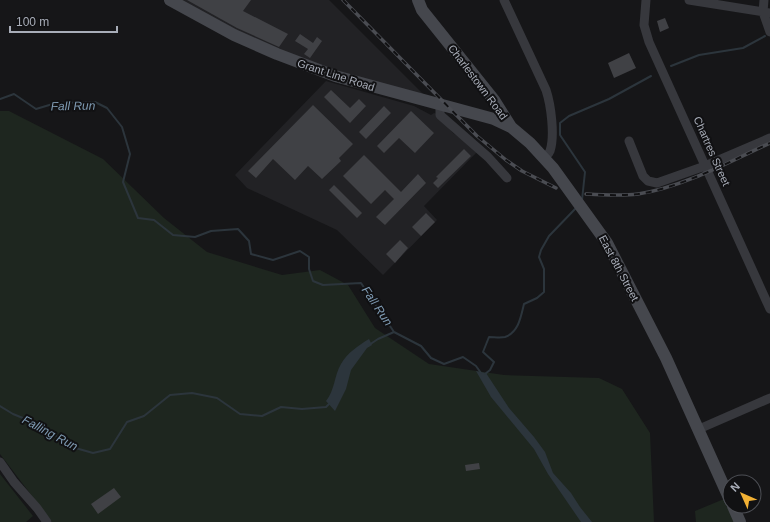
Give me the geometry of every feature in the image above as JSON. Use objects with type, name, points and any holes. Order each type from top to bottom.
[{"type":"street","name":"Grant Line Road","points":[[170,0],[234,35],[289,59],[335,76],[494,119],[511,127]]},
{"type":"street","name":"Charlestown Road","points":[[418,0],[422,10],[494,100],[511,127],[544,158]]},
{"type":"street","points":[[504,0],[546,90],[550,102],[552,131],[550,152],[544,158]]},
{"type":"street","name":"Chartres Street","points":[[646,0],[644,25],[648,38],[770,309]]},
{"type":"street","points":[[689,0],[767,12]]},
{"type":"street","points":[[764,0],[770,32]]},
{"type":"street","points":[[440,105],[440,115],[488,157],[507,178]]},
{"type":"street","points":[[629,141],[641,171],[648,181],[657,183],[705,166],[770,138]]},
{"type":"street","name":"East 8th Street","points":[[544,158],[553,168],[607,243],[665,356],[722,482]]},
{"type":"street","points":[[699,429],[770,398]]},
{"type":"street","points":[[0,462],[14,482],[47,522]]},
{"type":"shaded area","points":[[179,0],[329,0],[427,98],[280,53]]},
{"type":"shaded area","points":[[326,81],[414,106],[431,115],[434,113],[437,114],[453,133],[478,151],[424,206],[437,220],[383,275],[337,230],[247,188],[235,175]]},
{"type":"shaded area","points":[[0,111],[9,111],[103,159],[164,218],[207,252],[282,275],[320,270],[348,285],[375,328],[429,364],[504,375],[599,378],[622,389],[650,433],[654,522],[52,522],[0,454]]},
{"type":"shaded area","points":[[369,339],[372,345],[367,348],[351,370],[346,389],[335,411],[326,401],[329,397],[339,369],[350,353]]},
{"type":"shaded area","points":[[476,371],[486,373],[509,408],[545,452],[553,473],[571,493],[592,522],[581,522],[548,474],[534,449],[491,397]]},
{"type":"shaded area","points":[[0,474],[33,516],[26,522],[0,522]]},
{"type":"shaded area","points":[[722,500],[722,514],[731,514],[734,522],[696,522],[695,511]]},
{"type":"building","points":[[187,0],[251,0],[243,11],[288,34],[279,47],[237,28]]},
{"type":"building","points":[[665,18],[669,28],[660,32],[657,21]]},
{"type":"building","points":[[300,34],[313,43],[317,37],[322,41],[310,58],[304,54],[308,49],[295,41]]},
{"type":"building","points":[[629,53],[636,68],[614,78],[608,63]]},
{"type":"building","points":[[331,90],[350,108],[359,99],[366,106],[350,123],[324,97]]},
{"type":"building","points":[[313,105],[353,144],[339,158],[341,161],[322,179],[308,166],[295,180],[273,159],[256,178],[248,171]]},
{"type":"building","points":[[384,106],[391,113],[366,139],[359,132]]},
{"type":"building","points":[[411,111],[434,133],[415,153],[399,138],[384,153],[377,146]]},
{"type":"building","points":[[464,149],[471,156],[438,188],[433,183],[438,178],[436,177]]},
{"type":"building","points":[[364,155],[401,192],[418,174],[426,183],[385,225],[376,217],[394,199],[385,190],[371,204],[343,176]]},
{"type":"building","points":[[334,185],[362,213],[357,218],[329,190]]},
{"type":"building","points":[[426,213],[435,222],[421,236],[412,227]]},
{"type":"building","points":[[400,240],[408,248],[395,263],[386,254]]},
{"type":"building","points":[[479,463],[480,469],[466,471],[465,465]]},
{"type":"building","points":[[114,488],[121,497],[98,514],[91,504]]},
{"type":"waterway","points":[[671,66],[699,55],[743,48],[765,36]]},
{"type":"waterway","points":[[582,200],[585,172],[560,135],[560,123],[569,116],[609,99],[651,76]]},
{"type":"waterway","name":"Fall Run","points":[[0,99],[14,94],[36,109],[56,103],[95,102],[107,108],[122,127],[130,154],[123,182],[138,218],[154,220],[173,235],[195,237],[211,231],[238,229],[249,241],[251,254],[273,260],[300,251],[309,257],[309,269],[313,281],[323,285],[361,283],[394,332],[421,346],[431,358],[444,364],[463,357],[476,366],[481,373]]},
{"type":"waterway","points":[[485,374],[490,370],[494,362],[483,352],[489,337],[505,337],[510,335],[519,323],[524,304],[537,298],[544,292],[544,269],[539,257],[541,250],[549,236],[576,208]]},
{"type":"waterway","name":"Falling Run","points":[[369,345],[394,332]]},
{"type":"waterway","name":"Falling Run","points":[[0,406],[13,414],[40,425],[72,447],[93,453],[110,449],[127,422],[144,416],[170,395],[192,393],[217,398],[240,414],[262,416],[281,407],[302,409],[326,407],[330,403]]},
{"type":"railway","points":[[343,0],[477,136],[522,171],[556,188]]},
{"type":"railway","points":[[586,194],[625,195],[654,191],[706,173],[770,143]]}]
